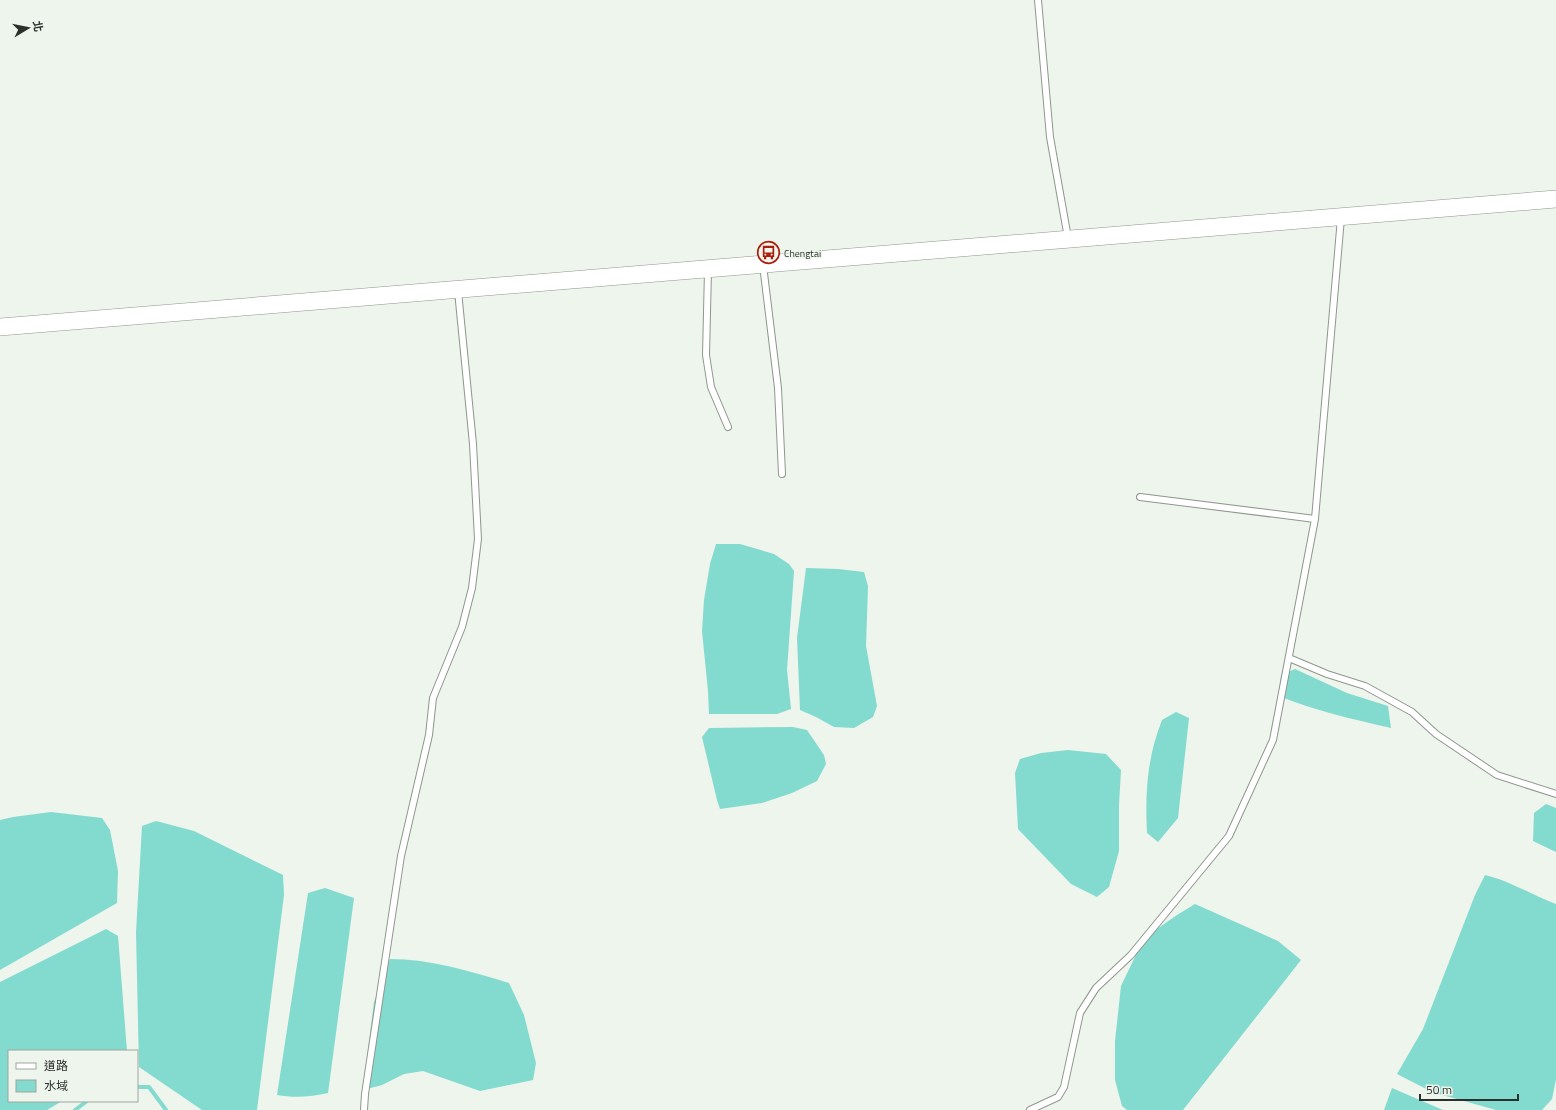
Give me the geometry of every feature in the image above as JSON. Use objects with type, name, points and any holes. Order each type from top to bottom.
[{"type":"street","points":[[0,327],[458,291],[1068,238],[1556,199]]},
{"type":"lane","points":[[1038,0],[1050,137],[1068,238]]},
{"type":"lane","points":[[1030,1110],[1036,1109],[1058,1097],[1064,1087],[1080,1013],[1096,988],[1131,955],[1229,836],[1273,740],[1315,519],[1341,217]]},
{"type":"lane","points":[[763,265],[778,388],[782,474]]},
{"type":"lane","points":[[708,269],[706,355],[711,387],[728,427]]},
{"type":"lane","points":[[364,1110],[365,1094],[401,856],[428,735],[434,698],[462,627],[472,588],[478,539],[473,444],[458,291]]},
{"type":"lane","points":[[1140,497],[1315,519]]},
{"type":"lane","points":[[1289,658],[1327,674],[1365,686],[1412,712],[1436,734],[1497,775],[1556,794]]},
{"type":"water","points":[[716,544],[740,544],[774,554],[789,564],[794,571],[787,670],[791,709],[777,714],[709,714],[702,631],[704,600],[710,564]]},
{"type":"water","points":[[806,568],[838,569],[864,572],[868,586],[866,646],[877,706],[873,717],[854,728],[834,727],[800,710],[797,638]]},
{"type":"water","points":[[1295,669],[1347,693],[1388,706],[1391,728],[1320,710],[1279,696],[1281,675]]},
{"type":"water","points":[[1176,712],[1189,718],[1178,818],[1158,842],[1147,833],[1146,804],[1148,776],[1153,748],[1162,720]]},
{"type":"water","points":[[793,727],[807,730],[824,755],[826,764],[817,781],[792,793],[762,803],[720,809],[702,737],[709,728]]},
{"type":"water","points":[[1068,750],[1106,754],[1121,770],[1119,851],[1109,887],[1097,897],[1071,884],[1018,829],[1015,773],[1020,759],[1041,753]]},
{"type":"water","points":[[1546,804],[1556,808],[1556,852],[1533,841],[1534,813]]},
{"type":"water","points":[[51,812],[102,818],[110,830],[118,871],[117,903],[0,970],[0,820]]},
{"type":"water","points":[[156,821],[194,831],[283,875],[284,895],[257,1110],[202,1110],[139,1067],[136,932],[142,826]]},
{"type":"water","points":[[1485,875],[1503,881],[1556,904],[1556,1079],[1552,1099],[1542,1110],[1496,1110],[1432,1092],[1397,1074],[1423,1029],[1475,895]]},
{"type":"water","points":[[325,888],[354,898],[328,1093],[302,1097],[277,1095],[308,893]]},
{"type":"water","points":[[1195,904],[1278,941],[1301,960],[1183,1110],[1127,1110],[1122,1106],[1115,1080],[1115,1041],[1121,986],[1144,938]]},
{"type":"water","points":[[106,929],[118,936],[127,1050],[8,1050],[8,1102],[60,1102],[47,1110],[0,1110],[0,982]]},
{"type":"water","points":[[390,959],[435,963],[509,983],[524,1015],[536,1063],[533,1080],[480,1091],[423,1071],[404,1074],[382,1085],[363,1090],[374,1002]]},
{"type":"water","points":[[1392,1088],[1443,1110],[1384,1110]]},
{"type":"waterway","points":[[138,1087],[149,1087],[166,1110]]},
{"type":"waterway","points":[[75,1110],[86,1102]]},
{"type":"place","name":"Chengtai","points":[[768,253]]}]
